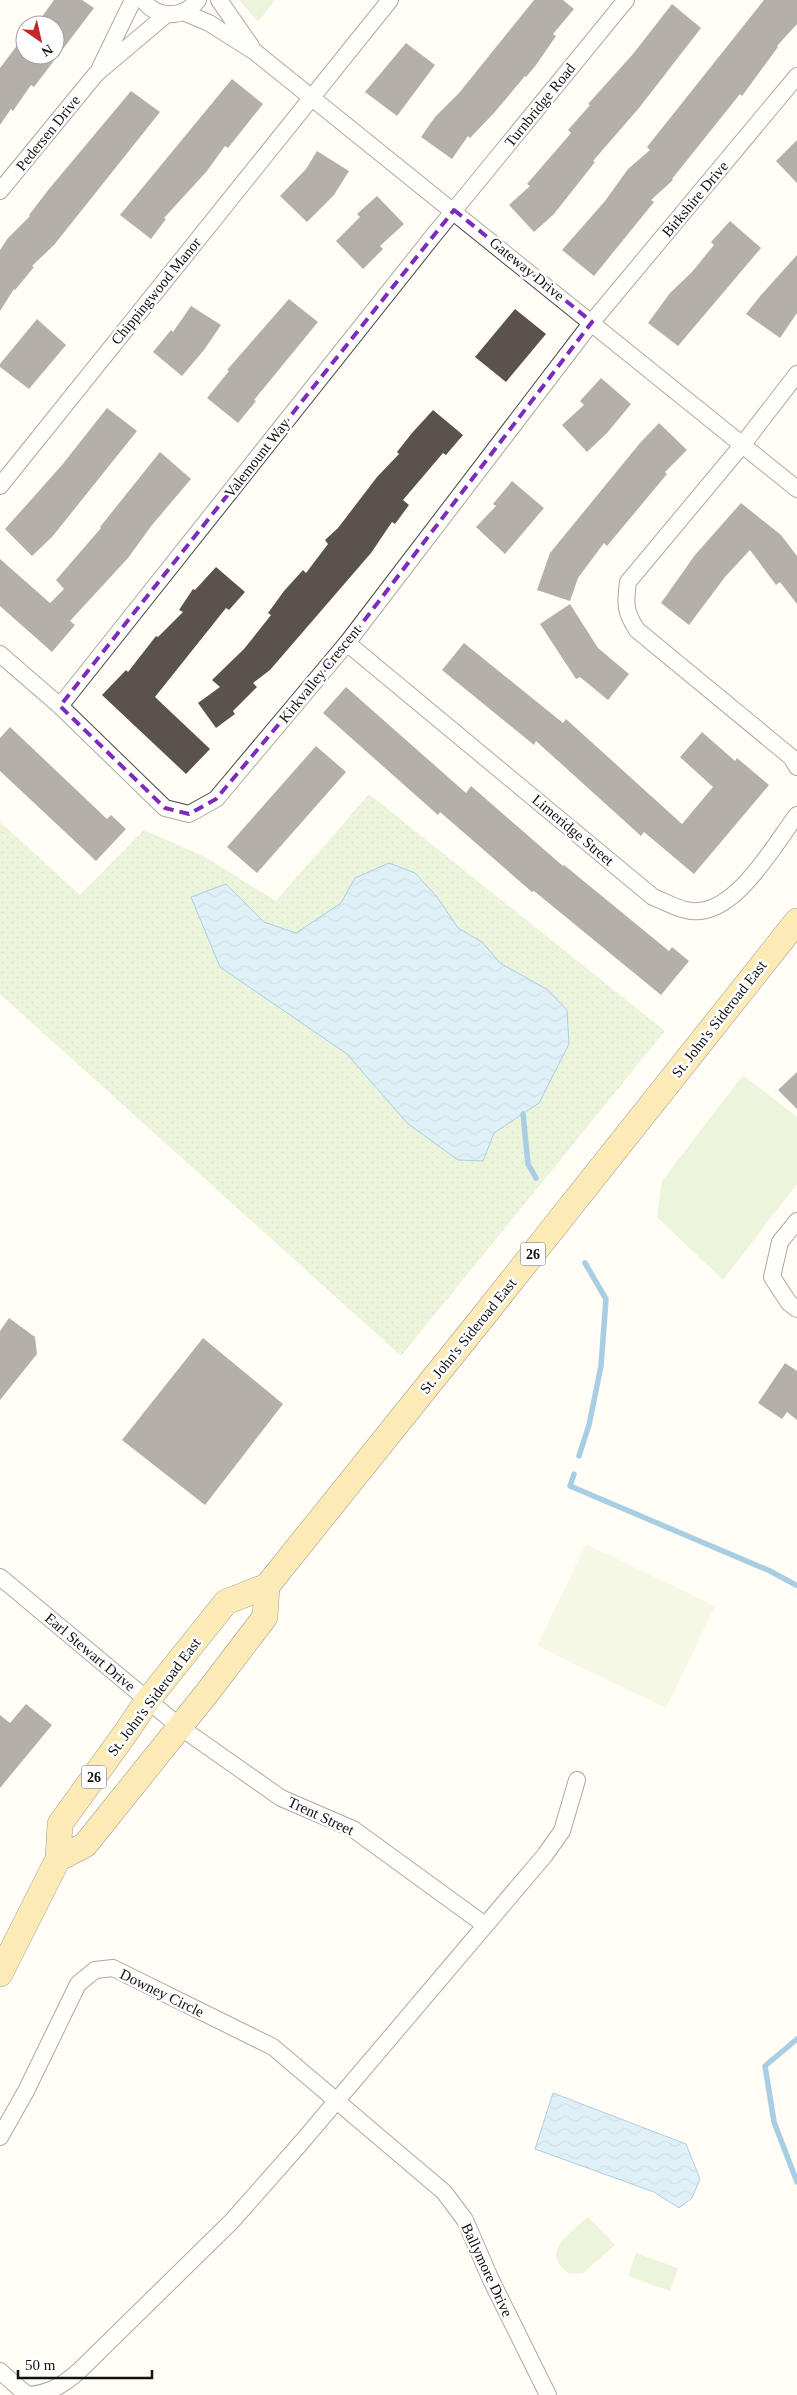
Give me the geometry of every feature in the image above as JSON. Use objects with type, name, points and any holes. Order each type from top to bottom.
[{"type":"main road","name":"St. John's Sideroad East","points":[[0,1974],[58,1859],[60,1824],[147,1701],[226,1602],[267,1586],[489,1311],[797,921]]},
{"type":"main road","name":"26","points":[[58,1859],[84,1844],[180,1727],[265,1617],[267,1586]]},
{"type":"street","name":"Pedersen Drive","points":[[0,191],[96,74],[133,0]]},
{"type":"street","name":"Gateway Drive","points":[[143,0],[152,9],[210,22],[255,52],[454,210],[797,489]]},
{"type":"street","name":"Pedersen Drive","points":[[96,74],[175,13],[198,0]]},
{"type":"street","name":"Gateway Drive","points":[[219,0],[255,52]]},
{"type":"street","name":"Chippingwood Manor","points":[[0,486],[311,96],[390,0]]},
{"type":"street","name":"Turnbridge Road","points":[[454,210],[626,0]]},
{"type":"street","name":"Birkshire Drive","points":[[592,322],[797,76]]},
{"type":"street","name":"Valemount Way","points":[[60,706],[454,210]]},
{"type":"street","name":"Kirkvalley Crescent","points":[[0,654],[60,706],[165,808],[190,814],[216,799],[347,643],[592,322]]},
{"type":"street","points":[[797,374],[743,444],[628,582],[626,598],[627,616],[637,630],[791,757],[797,767]]},
{"type":"street","name":"Limeridge Street","points":[[347,643],[653,897],[686,911],[707,911],[723,904],[743,887],[797,815]]},
{"type":"street","points":[[797,1221],[780,1242],[772,1276],[788,1304],[797,1309]]},
{"type":"street","name":"Earl Stewart Drive","points":[[0,1576],[180,1727]]},
{"type":"street","name":"Trent Street","points":[[180,1727],[281,1798],[352,1829],[485,1925]]},
{"type":"street","points":[[0,2370],[27,2395],[43,2394],[62,2385],[79,2371],[232,2221],[337,2101],[545,1855],[562,1831],[577,1780]]},
{"type":"street","name":"Downey Circle","points":[[0,2138],[26,2091],[78,1984],[95,1970],[113,1968],[273,2047],[337,2101]]},
{"type":"street","name":"Ballymore Drive","points":[[337,2101],[444,2192],[465,2220],[491,2280],[548,2395]]},
{"type":"highlighted area","points":[[454,210],[592,322],[347,643],[216,799],[189,814],[165,808],[60,706]]},
{"type":"green space","points":[[239,0],[275,0],[258,22]]},
{"type":"green space","points":[[369,794],[665,1031],[401,1356],[0,994],[0,822],[80,895],[144,830],[203,856],[276,901]]},
{"type":"green space","points":[[743,1075],[797,1117],[797,1184],[723,1280],[657,1217],[662,1181]]},
{"type":"green space","points":[[586,1544],[715,1606],[666,1708],[537,1646]]},
{"type":"green space","points":[[588,2217],[615,2245],[583,2273],[570,2274],[561,2266],[557,2258],[557,2251],[566,2237]]},
{"type":"green space","points":[[636,2253],[678,2268],[670,2291],[628,2276]]},
{"type":"water","points":[[389,863],[415,873],[437,897],[458,928],[482,942],[500,963],[548,990],[567,1010],[569,1044],[539,1103],[494,1133],[483,1161],[458,1160],[407,1123],[347,1054],[220,967],[191,897],[226,884],[264,922],[296,933],[341,903],[355,878]]},
{"type":"water","points":[[553,2093],[686,2144],[700,2179],[692,2198],[679,2208],[654,2192],[535,2149]]},
{"type":"building","points":[[54,0],[82,0],[94,8],[65,46],[65,15],[43,15]]},
{"type":"building","points":[[534,0],[563,0],[574,9],[553,34],[556,36],[536,65],[494,113],[470,138],[468,136],[452,159],[421,137],[435,117],[459,93]]},
{"type":"building","points":[[764,0],[797,0],[797,24],[777,46],[742,96],[740,94],[673,180],[651,200],[654,202],[594,276],[562,250],[605,201],[628,169],[650,150],[647,147]]},
{"type":"building","points":[[672,4],[701,28],[639,108],[593,161],[595,162],[554,214],[534,232],[509,205],[530,186],[527,184],[571,133],[568,130],[590,105],[588,104],[633,54]]},
{"type":"building","points":[[406,43],[435,65],[397,116],[365,92]]},
{"type":"building","points":[[15,48],[15,65],[51,65],[34,87],[31,85],[13,111],[11,109],[0,125],[0,68]]},
{"type":"building","points":[[232,79],[263,104],[228,148],[225,146],[207,171],[164,218],[166,219],[151,239],[120,215]]},
{"type":"building","points":[[131,91],[160,112],[54,245],[32,266],[34,267],[14,289],[0,311],[0,250],[8,238],[30,216],[49,189]]},
{"type":"building","points":[[797,140],[797,183],[776,161]]},
{"type":"building","points":[[317,151],[349,171],[334,195],[307,222],[280,196],[306,169]]},
{"type":"building","points":[[377,196],[404,224],[380,246],[383,249],[363,269],[336,241],[360,217],[357,214]]},
{"type":"building","points":[[730,221],[761,248],[678,346],[648,323],[670,293],[692,272],[714,245],[711,242]]},
{"type":"building","points":[[797,255],[797,313],[780,338],[746,314]]},
{"type":"building","points":[[289,299],[318,322],[254,400],[256,401],[238,423],[207,398],[229,371],[227,370]]},
{"type":"building","points":[[191,306],[221,325],[204,350],[182,376],[153,352],[171,330],[173,332]]},
{"type":"building","points":[[515,309],[546,334],[506,382],[475,357]]},
{"type":"building","points":[[37,319],[66,345],[29,389],[0,367],[0,364]]},
{"type":"building","points":[[601,378],[631,404],[607,433],[587,452],[562,425],[584,405],[580,401]]},
{"type":"building","points":[[107,408],[137,431],[52,537],[32,556],[5,529],[62,465]]},
{"type":"building","points":[[433,410],[463,435],[446,455],[443,453],[403,500],[409,505],[395,524],[392,522],[371,553],[270,670],[253,683],[257,687],[233,711],[235,714],[216,728],[198,703],[220,687],[212,680],[244,649],[271,615],[268,613],[284,591],[303,570],[306,573],[328,544],[325,540],[338,528],[377,477],[399,454],[397,452],[412,433]]},
{"type":"building","points":[[659,423],[687,450],[665,472],[667,474],[607,546],[604,543],[578,578],[570,601],[537,590],[550,553],[640,443]]},
{"type":"building","points":[[160,452],[191,479],[152,525],[128,558],[70,621],[75,625],[52,652],[0,606],[0,559],[50,603],[64,589],[56,580],[101,528]]},
{"type":"building","points":[[512,481],[544,508],[505,554],[476,527],[496,506],[493,504]]},
{"type":"building","points":[[741,503],[781,535],[797,556],[797,604],[780,582],[776,585],[750,550],[725,577],[689,625],[661,603],[695,555]]},
{"type":"building","points":[[216,567],[245,592],[229,610],[226,608],[155,697],[210,749],[186,774],[102,695],[126,670],[128,672],[156,636],[158,637],[183,612],[179,610],[193,589],[195,590]]},
{"type":"building","points":[[570,604],[598,648],[629,674],[608,700],[580,677],[576,679],[540,624]]},
{"type":"building","points":[[464,643],[563,723],[566,719],[682,824],[713,787],[680,757],[702,732],[735,761],[737,758],[769,785],[694,874],[644,832],[641,836],[536,741],[534,745],[442,670]]},
{"type":"building","points":[[346,687],[466,793],[471,786],[563,866],[669,951],[672,947],[689,961],[661,995],[534,891],[532,892],[440,812],[438,815],[323,713]]},
{"type":"building","points":[[10,727],[107,819],[111,815],[126,829],[96,861],[0,771],[0,738]]},
{"type":"building","points":[[316,746],[346,772],[257,873],[227,847]]},
{"type":"building","points":[[797,1072],[797,1109],[778,1090]]},
{"type":"building","points":[[9,1318],[35,1337],[37,1354],[0,1400],[0,1331]]},
{"type":"building","points":[[203,1338],[283,1404],[205,1505],[122,1440]]},
{"type":"building","points":[[785,1363],[797,1371],[797,1420],[787,1412],[782,1419],[758,1403]]},
{"type":"building","points":[[26,1704],[52,1725],[0,1788],[0,1715],[10,1723]]},
{"type":"waterway","points":[[523,1114],[528,1164],[536,1178]]},
{"type":"waterway","points":[[579,1456],[589,1425],[601,1366],[606,1299],[585,1263]]},
{"type":"waterway","points":[[574,1474],[570,1486],[770,1571],[796,1585]]},
{"type":"waterway","points":[[797,2039],[765,2066],[774,2122],[797,2182]]}]
